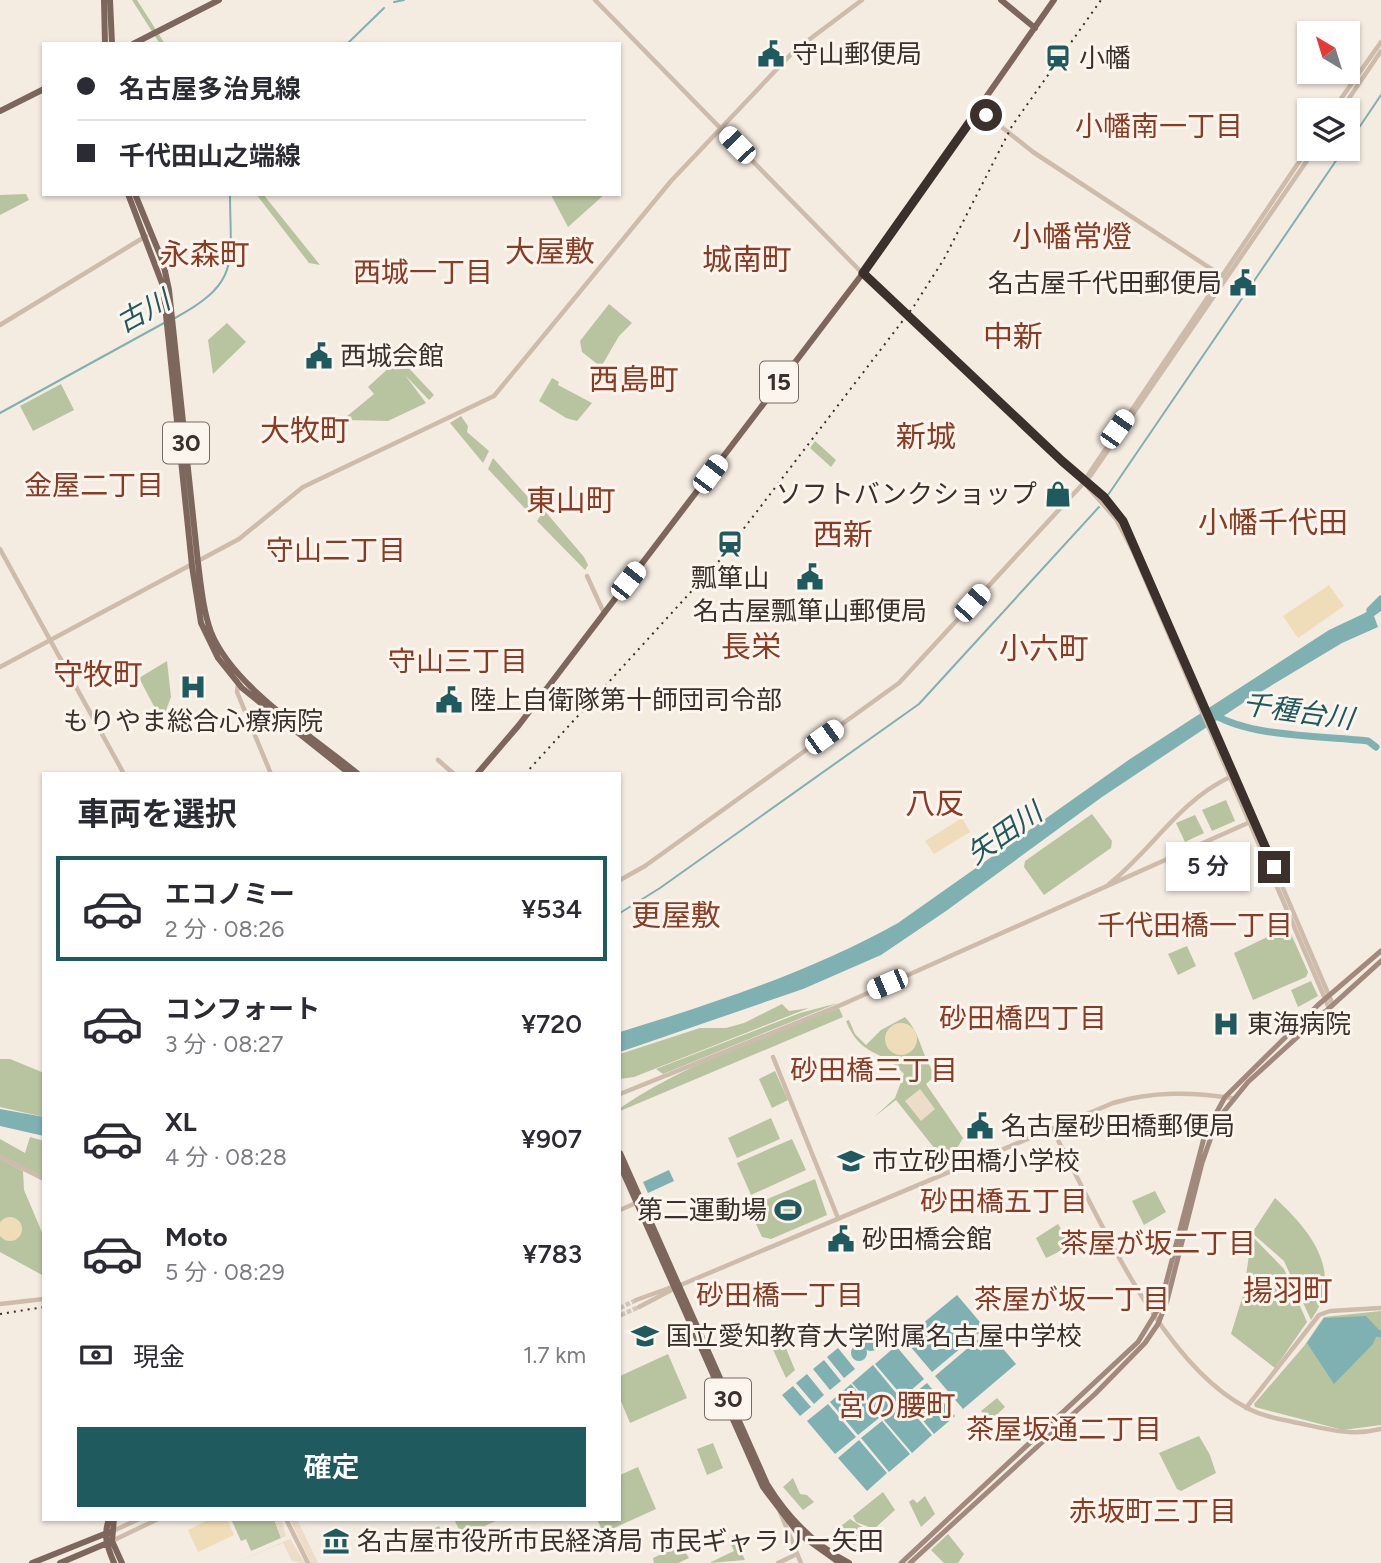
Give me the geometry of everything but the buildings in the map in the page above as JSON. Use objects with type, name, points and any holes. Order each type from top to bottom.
[{"type":"main road","points":[[104,0],[105,42]]},
{"type":"main road","points":[[110,0],[112,42]]},
{"type":"main road","points":[[137,42],[219,0]]},
{"type":"main road","points":[[1001,0],[1035,28],[1054,0]]},
{"type":"main road","name":"15","points":[[479,772],[519,725],[863,273],[1035,28]]},
{"type":"main road","points":[[0,111],[42,90]]},
{"type":"main road","name":"30","points":[[129,196],[166,274],[201,623],[218,658],[239,684],[348,772]]},
{"type":"main road","name":"30","points":[[136,196],[148,234]]},
{"type":"main road","name":"30","points":[[195,565],[207,620],[217,645],[233,668],[248,685],[356,772]]},
{"type":"main road","points":[[901,1563],[1124,1358],[1154,1317],[1172,1268],[1205,1134],[1225,1097],[1327,998],[1381,951]]},
{"type":"main road","points":[[910,1563],[1114,1376],[1158,1324],[1167,1301],[1211,1132],[1232,1098],[1381,961]]},
{"type":"main road","name":"30","points":[[621,1156],[627,1176],[676,1287],[782,1511],[812,1545],[840,1563]]},
{"type":"main road","name":"30","points":[[621,1167],[627,1176]]},
{"type":"main road","name":"30","points":[[782,1511],[817,1543],[849,1563]]},
{"type":"main road","points":[[110,1521],[108,1542],[114,1563]]},
{"type":"main road","points":[[32,1563],[108,1531]]},
{"type":"main road","points":[[60,1563],[108,1542]]},
{"type":"main road","points":[[108,1542],[121,1563]]},
{"type":"street","points":[[595,0],[863,273],[1084,482],[1104,497],[1123,521],[1253,824]]},
{"type":"street","points":[[0,667],[195,565],[252,530],[303,487],[497,393],[671,181],[720,128],[794,51],[862,0]]},
{"type":"street","points":[[1341,98],[1381,42]]},
{"type":"street","points":[[1349,98],[1381,51]]},
{"type":"street","points":[[979,109],[1033,152],[1224,277]]},
{"type":"street","points":[[1224,277],[1300,161]]},
{"type":"street","points":[[621,879],[645,866],[900,683],[1084,482],[1091,466],[1306,161]]},
{"type":"street","points":[[0,325],[148,234]]},
{"type":"street","points":[[0,549],[123,772]]},
{"type":"street","points":[[587,576],[604,613]]},
{"type":"street","points":[[1150,583],[1182,665],[1331,1006]]},
{"type":"street","points":[[239,684],[237,692],[270,772]]},
{"type":"street","points":[[438,760],[452,772]]},
{"type":"street","points":[[1097,892],[1132,864],[1175,815],[1230,772]]},
{"type":"street","points":[[621,1094],[841,1005],[1253,824]]},
{"type":"street","points":[[773,1057],[838,1218]]},
{"type":"street","points":[[636,1300],[676,1287],[1113,1103],[1140,1096],[1171,1093],[1232,1098]]},
{"type":"street","points":[[1052,1129],[1158,1324],[1206,1377],[1246,1408],[1265,1416],[1334,1432],[1359,1434],[1381,1429]]},
{"type":"street","points":[[0,1157],[42,1179]]},
{"type":"street","points":[[621,1210],[638,1202]]},
{"type":"street","points":[[639,1307],[676,1287]]},
{"type":"street","points":[[0,1304],[42,1298]]},
{"type":"street","points":[[1246,1408],[1319,1315],[1330,1311],[1381,1308]]},
{"type":"street","points":[[782,1511],[801,1563]]},
{"type":"street","points":[[108,1531],[134,1521]]},
{"type":"street","points":[[108,1542],[154,1521]]},
{"type":"street","points":[[287,1521],[308,1563]]},
{"type":"street","points":[[778,1563],[797,1554]]},
{"type":"green space","points":[[132,0],[137,0],[164,42],[159,42]]},
{"type":"green space","points":[[26,194],[29,200],[0,215],[0,195]]},
{"type":"green space","points":[[258,196],[265,196],[320,265],[309,263]]},
{"type":"green space","points":[[552,196],[603,196],[568,227]]},
{"type":"green space","points":[[609,304],[632,323],[619,336],[601,367],[582,352],[580,341]]},
{"type":"green space","points":[[227,323],[246,342],[213,374],[208,340]]},
{"type":"green space","points":[[388,346],[434,395],[429,400],[405,375],[426,403],[388,421],[348,420],[346,417],[374,394],[368,387],[394,363],[383,351]]},
{"type":"green space","points":[[552,378],[559,382],[558,385],[592,403],[577,421],[566,418],[539,401]]},
{"type":"green space","points":[[61,384],[74,410],[33,431],[20,406]]},
{"type":"green space","points":[[461,416],[468,426],[467,432],[489,451],[483,463],[450,423]]},
{"type":"green space","points":[[815,441],[836,460],[831,467],[810,448]]},
{"type":"green space","points":[[493,458],[536,506],[531,515],[488,469]]},
{"type":"green space","points":[[544,510],[584,557],[588,565],[585,570],[537,521]]},
{"type":"green space","points":[[167,661],[171,697],[165,713],[156,710],[139,678]]},
{"type":"green space","points":[[1226,800],[1235,821],[1212,831],[1202,810]]},
{"type":"green space","points":[[1092,814],[1112,841],[1111,848],[1044,895],[1024,867],[1025,861]]},
{"type":"green space","points":[[1195,815],[1204,833],[1185,842],[1176,823]]},
{"type":"green space","points":[[1288,927],[1308,972],[1306,977],[1253,1000],[1234,953]]},
{"type":"green space","points":[[1187,946],[1196,966],[1178,975],[1168,954]]},
{"type":"green space","points":[[1311,981],[1318,996],[1298,1007],[1291,990]]},
{"type":"green space","points":[[838,1003],[663,1074],[656,1069],[800,1013]]},
{"type":"green space","points":[[782,1004],[789,1011],[809,1008],[634,1077],[621,1079],[621,1054],[700,1028],[726,1028],[744,1023]]},
{"type":"green space","points":[[839,1008],[843,1017],[621,1111],[621,1107],[672,1077]]},
{"type":"green space","points":[[905,1017],[915,1031],[936,1075],[926,1084],[963,1138],[956,1150],[963,1159],[927,1175],[943,1159],[896,1100],[874,1117],[895,1098],[904,1074],[858,1041],[846,1021],[849,1020],[855,1034],[866,1045],[881,1030]]},
{"type":"green space","points":[[0,1059],[10,1059],[42,1072],[42,1117],[0,1107]]},
{"type":"green space","points":[[775,1071],[788,1100],[772,1108],[759,1079]]},
{"type":"green space","points":[[771,1118],[780,1139],[737,1158],[728,1138]]},
{"type":"green space","points":[[30,1137],[42,1140],[42,1176],[0,1155],[0,1139],[25,1153]]},
{"type":"green space","points":[[792,1139],[806,1170],[751,1195],[737,1163]]},
{"type":"green space","points":[[0,1159],[23,1171],[24,1190],[42,1232],[42,1275],[0,1252]]},
{"type":"green space","name":"第二運動場","points":[[815,1179],[827,1215],[771,1239],[762,1237],[748,1207]]},
{"type":"green space","points":[[1155,1191],[1166,1212],[1144,1225],[1132,1201]]},
{"type":"green space","points":[[1275,1198],[1301,1224],[1319,1254],[1324,1269],[1325,1286],[1321,1303],[1311,1320],[1284,1261],[1252,1233]]},
{"type":"green space","points":[[1058,1224],[1071,1246],[1046,1258],[1036,1238]]},
{"type":"green space","points":[[1252,1236],[1284,1269],[1307,1322],[1275,1368],[1231,1334],[1243,1295]]},
{"type":"green space","points":[[1381,1311],[1381,1425],[1343,1430],[1255,1407],[1254,1404],[1304,1346],[1324,1317]]},
{"type":"green space","points":[[780,1334],[795,1370],[786,1378],[769,1341]]},
{"type":"green space","points":[[668,1354],[687,1398],[630,1423],[621,1401],[621,1376]]},
{"type":"green space","points":[[997,1398],[1005,1407],[990,1421],[981,1411]]},
{"type":"green space","points":[[1199,1436],[1216,1473],[1181,1491],[1177,1489],[1159,1453]]},
{"type":"green space","points":[[713,1443],[723,1468],[707,1475],[697,1449]]},
{"type":"green space","points":[[638,1467],[656,1509],[603,1533],[598,1521],[621,1521],[621,1475]]},
{"type":"green space","points":[[793,1478],[800,1494],[807,1495],[814,1502],[803,1510],[783,1487]]},
{"type":"green space","points":[[883,1492],[895,1510],[874,1529],[856,1522],[853,1516]]},
{"type":"green space","points":[[925,1496],[935,1514],[921,1527],[909,1502],[913,1499],[917,1503]]},
{"type":"green space","points":[[850,1519],[870,1532],[854,1545],[841,1532],[844,1530],[841,1526]]},
{"type":"green space","points":[[232,1521],[275,1521],[281,1538],[251,1551],[246,1539],[241,1541]]},
{"type":"green space","points":[[455,1521],[496,1521],[462,1536]]},
{"type":"green space","points":[[439,1526],[448,1545],[430,1554],[421,1535]]},
{"type":"green space","points":[[948,1534],[964,1554],[958,1563],[944,1563],[931,1550]]},
{"type":"green space","points":[[734,1536],[745,1560],[709,1563],[734,1551],[728,1538]]},
{"type":"green space","points":[[681,1545],[689,1558],[678,1563],[654,1563],[653,1558]]},
{"type":"sand","points":[[1329,585],[1344,606],[1298,638],[1283,616]]},
{"type":"sand","points":[[962,818],[970,832],[934,854],[925,841]]},
{"type":"sand","points":[[901,1023],[912,1028],[917,1039],[912,1050],[901,1055],[890,1050],[885,1039],[890,1028]]},
{"type":"sand","points":[[6,1218],[14,1218],[21,1225],[21,1233],[14,1240],[6,1240],[-1,1233],[-1,1225]]},
{"type":"sand","points":[[206,1521],[228,1521],[234,1535],[198,1552],[188,1530]]},
{"type":"shaded area","points":[[920,1089],[935,1109],[921,1121],[905,1101]]},
{"type":"shaded area","points":[[275,1521],[282,1521],[286,1536],[223,1563],[281,1538]]},
{"type":"shaded area","points":[[291,1521],[298,1521],[318,1563],[311,1563]]},
{"type":"shaded area","points":[[290,1539],[305,1563],[292,1561],[283,1543],[234,1563]]},
{"type":"water","name":"矢田川","points":[[1381,599],[1381,611],[1374,616],[1378,627],[1342,643],[1249,699],[1102,797],[881,955],[803,989],[621,1052],[621,1032],[727,998],[796,971],[865,941],[898,923],[1130,759],[1329,630],[1365,613]]},
{"type":"water","points":[[0,1109],[42,1117],[42,1136],[0,1126]]},
{"type":"water","points":[[669,1170],[674,1181],[648,1193],[643,1182]]},
{"type":"water","points":[[957,1295],[985,1328],[932,1372],[904,1339]]},
{"type":"water","points":[[1366,1316],[1379,1330],[1373,1344],[1334,1384],[1307,1343],[1324,1318]]},
{"type":"water","points":[[988,1331],[1016,1364],[963,1409],[935,1376]]},
{"type":"water","points":[[871,1335],[877,1337],[877,1349],[871,1351],[865,1349],[863,1343],[865,1337]]},
{"type":"water","points":[[859,1345],[867,1353],[859,1361],[851,1353]]},
{"type":"water","points":[[896,1346],[924,1379],[903,1397],[875,1364]]},
{"type":"water","points":[[838,1348],[855,1369],[844,1378],[827,1357]]},
{"type":"water","points":[[824,1360],[841,1381],[830,1390],[813,1369]]},
{"type":"water","points":[[873,1365],[901,1399],[881,1416],[852,1383]]},
{"type":"water","points":[[807,1374],[824,1395],[814,1404],[796,1383]]},
{"type":"water","points":[[927,1383],[955,1416],[934,1434],[906,1400]]},
{"type":"water","points":[[851,1384],[879,1418],[858,1435],[830,1402]]},
{"type":"water","points":[[793,1386],[811,1407],[800,1416],[782,1395]]},
{"type":"water","points":[[904,1402],[932,1435],[912,1453],[883,1419]]},
{"type":"water","points":[[828,1404],[856,1437],[835,1454],[807,1421]]},
{"type":"water","points":[[882,1421],[910,1454],[889,1472],[861,1438]]},
{"type":"water","points":[[859,1440],[887,1473],[867,1491],[838,1458]]},
{"type":"waterway","name":"古川","points":[[394,2],[404,0]]},
{"type":"waterway","name":"古川","points":[[349,42],[384,8]]},
{"type":"waterway","points":[[1360,126],[1381,95]]},
{"type":"waterway","points":[[1108,495],[1336,161]]},
{"type":"waterway","name":"古川","points":[[175,318],[212,293],[228,268],[231,237],[230,196]]},
{"type":"waterway","name":"古川","points":[[0,413],[164,323]]},
{"type":"waterway","points":[[621,912],[660,888],[919,704],[1099,507]]},
{"type":"waterway","name":"矢田川","points":[[1370,610],[1381,599]]},
{"type":"waterway","name":"千種台川","points":[[1215,715],[1248,728],[1268,732],[1368,741],[1376,747]]},
{"type":"waterway","points":[[1377,1333],[1381,1334]]},
{"type":"tunnel","points":[[621,1308],[636,1300]]},
{"type":"tunnel","points":[[621,1315],[639,1307]]},
{"type":"railway","points":[[527,772],[719,561],[914,306],[944,259],[1012,126],[1101,0]]},
{"type":"railway","points":[[0,1314],[42,1307]]},
{"type":"place","name":"守山郵便局","points":[[771,54]]},
{"type":"place","name":"小幡","points":[[1058,58]]},
{"type":"place","name":"名古屋千代田郵便局","points":[[1243,283]]},
{"type":"place","name":"西城会館","points":[[319,356]]},
{"type":"place","name":"ソフトバンクショップ","points":[[1058,494]]},
{"type":"place","name":"瓢箪山","points":[[730,544]]},
{"type":"place","name":"名古屋瓢箪山郵便局","points":[[810,577]]},
{"type":"place","name":"もりやま総合心療病院","points":[[193,687]]},
{"type":"place","name":"陸上自衛隊第十師団司令部","points":[[449,700]]},
{"type":"place","name":"東海病院","points":[[1226,1024]]},
{"type":"place","name":"名古屋砂田橋郵便局","points":[[980,1126]]},
{"type":"place","name":"市立砂田橋小学校","points":[[851,1161]]},
{"type":"place","name":"第二運動場","points":[[788,1210]]},
{"type":"place","name":"砂田橋会館","points":[[841,1239]]},
{"type":"place","name":"国立愛知教育大学附属名古屋中学校","points":[[645,1336]]},
{"type":"place","name":"名古屋市役所市民経済局 市民ギャラリー矢田","points":[[336,1541]]},
{"type":"district","name":"小幡南一丁目","points":[[1159,126]]},
{"type":"district","name":"小幡常燈","points":[[1072,237]]},
{"type":"district","name":"大屋敷","points":[[550,252]]},
{"type":"district","name":"永森町","points":[[205,255]]},
{"type":"district","name":"城南町","points":[[747,260]]},
{"type":"district","name":"西城一丁目","points":[[423,272]]},
{"type":"district","name":"中新","points":[[1013,337]]},
{"type":"district","name":"西島町","points":[[634,380]]},
{"type":"district","name":"大牧町","points":[[305,431]]},
{"type":"district","name":"新城","points":[[926,437]]},
{"type":"district","name":"金屋二丁目","points":[[94,485]]},
{"type":"district","name":"東山町","points":[[571,501]]},
{"type":"district","name":"小幡千代田","points":[[1273,523]]},
{"type":"district","name":"西新","points":[[843,535]]},
{"type":"district","name":"守山二丁目","points":[[336,550]]},
{"type":"district","name":"長栄","points":[[751,647]]},
{"type":"district","name":"小六町","points":[[1044,649]]},
{"type":"district","name":"守山三丁目","points":[[458,661]]},
{"type":"district","name":"守牧町","points":[[98,675]]},
{"type":"district","name":"八反","points":[[935,804]]},
{"type":"district","name":"更屋敷","points":[[676,916]]},
{"type":"district","name":"千代田橋一丁目","points":[[1195,925]]},
{"type":"district","name":"砂田橋四丁目","points":[[1023,1018]]},
{"type":"district","name":"砂田橋三丁目","points":[[874,1070]]},
{"type":"district","name":"砂田橋五丁目","points":[[1004,1201]]},
{"type":"district","name":"茶屋が坂二丁目","points":[[1158,1243]]},
{"type":"district","name":"揚羽町","points":[[1288,1291]]},
{"type":"district","name":"砂田橋一丁目","points":[[780,1295]]},
{"type":"district","name":"茶屋が坂一丁目","points":[[1072,1299]]},
{"type":"district","name":"宮の腰町","points":[[896,1406]]},
{"type":"district","name":"茶屋坂通二丁目","points":[[1064,1429]]},
{"type":"district","name":"赤坂町三丁目","points":[[1153,1511]]},
{"type":"route","points":[[986,115],[979,109],[863,273],[1084,482],[1104,497],[1123,521],[1145,566],[1274,867]]}]
